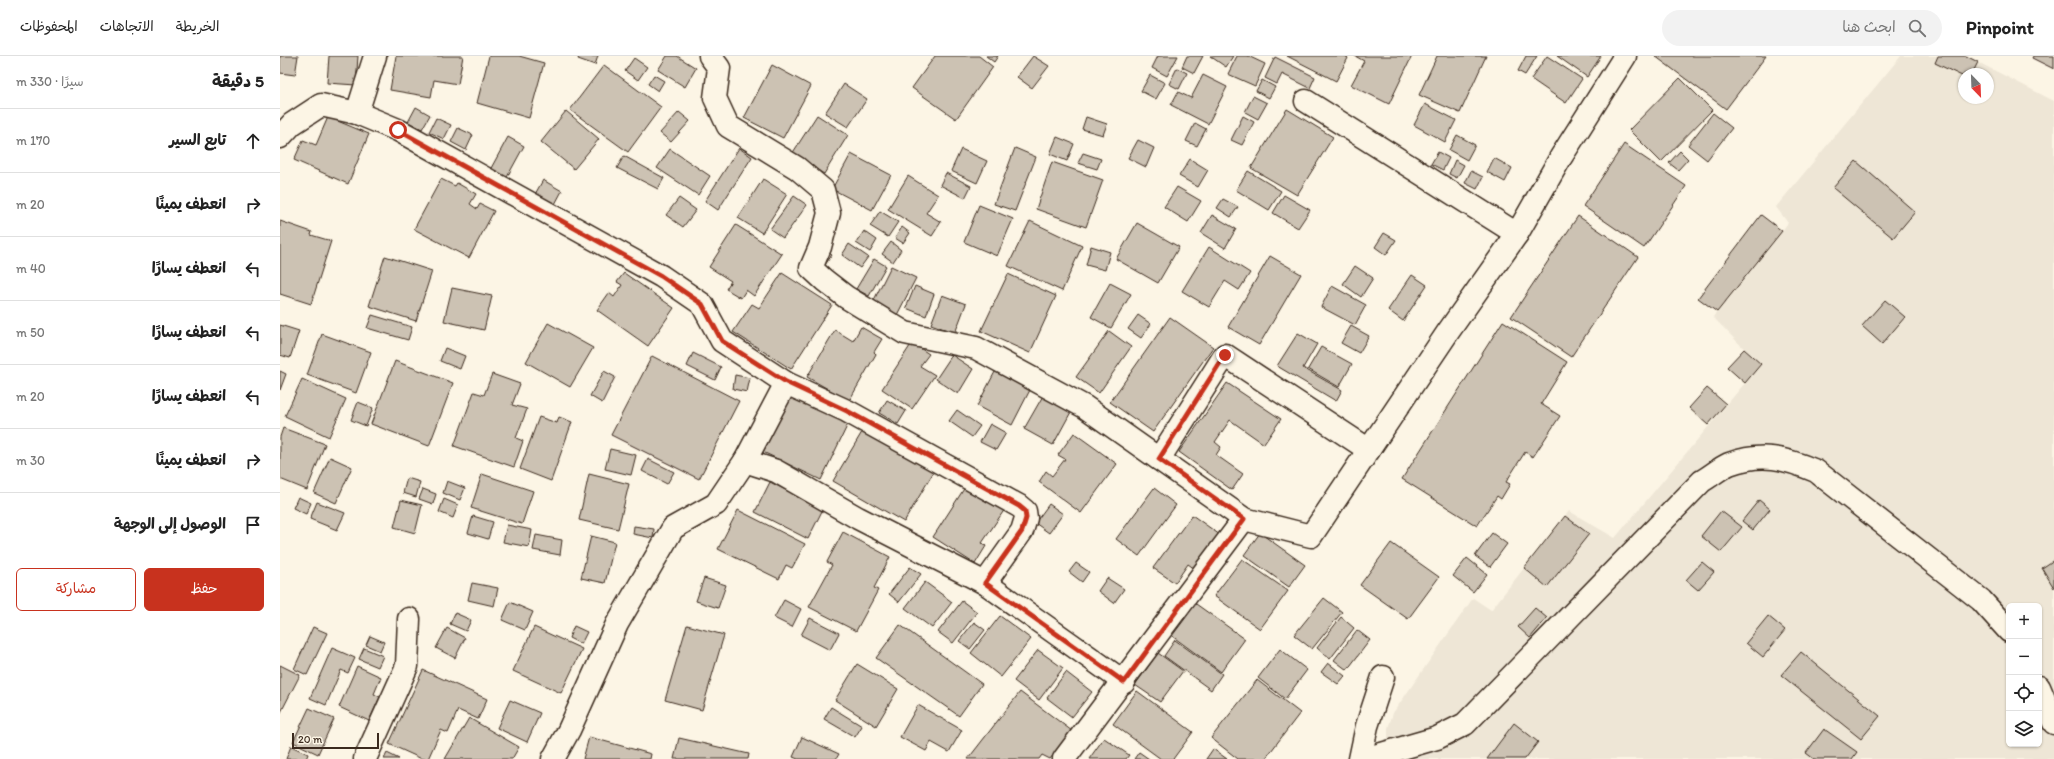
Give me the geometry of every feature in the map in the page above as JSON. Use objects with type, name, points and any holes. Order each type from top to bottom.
[{"type":"street","points":[[357,113],[375,56]]},
{"type":"street","points":[[710,56],[719,68],[715,98],[728,126],[797,168],[823,190],[829,213],[820,247],[811,268],[824,280],[846,297],[905,333],[976,348],[1085,407],[1244,519],[1310,536],[1448,332],[1517,234],[1561,157],[1625,56]]},
{"type":"street","points":[[1306,101],[1517,234]]},
{"type":"street","points":[[280,137],[292,124],[321,105],[357,113],[398,130],[661,276],[702,304],[722,341],[786,382],[847,411],[1019,506],[1025,511],[1026,518],[1022,531],[985,583]]},
{"type":"street","points":[[1159,459],[1225,355],[1369,450]]},
{"type":"street","points":[[553,759],[569,730],[617,624],[673,528],[716,504],[745,461],[786,382]]},
{"type":"street","points":[[1364,759],[1437,738],[1465,724],[1702,481],[1728,464],[1758,457],[1788,460],[1816,471],[1981,600],[2006,628]]},
{"type":"street","points":[[745,461],[776,471],[858,518],[985,583],[1124,682]]},
{"type":"street","points":[[1064,759],[1124,682],[1244,519]]},
{"type":"street","points":[[365,759],[407,666],[409,619]]},
{"type":"street","points":[[1360,759],[1367,726],[1383,677]]},
{"type":"street","points":[[2042,695],[2054,723]]},
{"type":"shaded area","points":[[1901,56],[1966,56],[1989,68],[1958,68],[1958,104],[1994,104],[1994,70],[2054,101],[2054,759],[1390,759],[1388,747],[1388,728],[1393,713],[1473,598],[1491,610],[1569,511],[1615,538],[1760,365],[1713,317],[1788,223],[1776,207]]},
{"type":"building","points":[[280,56],[298,56],[295,75],[280,73]]},
{"type":"building","points":[[329,56],[358,56],[356,85],[327,83]]},
{"type":"building","points":[[396,56],[463,56],[458,84],[434,80],[431,97],[390,90]]},
{"type":"building","points":[[489,56],[519,56],[544,63],[529,118],[477,103]]},
{"type":"building","points":[[579,56],[598,56],[595,65],[578,59]]},
{"type":"building","points":[[667,56],[677,56],[696,68],[685,87],[658,70]]},
{"type":"building","points":[[935,56],[979,56],[993,67],[956,119],[912,88]]},
{"type":"building","points":[[986,56],[998,56],[994,62]]},
{"type":"building","points":[[1033,56],[1049,66],[1032,88],[1017,77]]},
{"type":"building","points":[[1158,56],[1178,56],[1167,76],[1152,68]]},
{"type":"building","points":[[1187,56],[1203,56],[1194,73],[1182,67]]},
{"type":"building","points":[[1210,56],[1233,56],[1226,67]]},
{"type":"building","points":[[1237,56],[1248,56],[1265,64],[1255,86],[1228,74]]},
{"type":"building","points":[[1287,56],[1345,56],[1348,58],[1336,81]]},
{"type":"building","points":[[1355,56],[1412,56],[1389,104],[1351,85],[1364,61]]},
{"type":"building","points":[[1437,56],[1486,56],[1460,113],[1419,95]]},
{"type":"building","points":[[1526,56],[1537,56],[1525,75],[1518,71]]},
{"type":"building","points":[[1547,56],[1582,79],[1566,103],[1531,79]]},
{"type":"building","points":[[1557,56],[1601,56],[1587,77]]},
{"type":"building","points":[[1655,56],[1766,56],[1726,109]]},
{"type":"building","points":[[1938,56],[1966,56],[1978,62],[1975,68],[1958,68],[1958,74],[1935,63]]},
{"type":"building","points":[[2033,56],[2054,56],[2054,69],[2032,58]]},
{"type":"building","points":[[1275,57],[1315,77],[1310,88],[1282,74],[1277,84],[1265,78]]},
{"type":"building","points":[[634,58],[647,67],[638,80],[625,71]]},
{"type":"building","points":[[604,65],[661,107],[628,152],[570,110]]},
{"type":"building","points":[[772,65],[811,86],[783,138],[744,118]]},
{"type":"building","points":[[1177,68],[1187,73],[1179,89],[1169,84]]},
{"type":"building","points":[[654,75],[664,81],[658,91],[648,84]]},
{"type":"building","points":[[1150,75],[1165,83],[1156,99],[1141,91]]},
{"type":"building","points":[[1203,75],[1227,87],[1208,124],[1171,105],[1178,92],[1191,98]]},
{"type":"building","points":[[1680,78],[1712,110],[1661,162],[1629,130]]},
{"type":"building","points":[[1262,80],[1275,87],[1269,98],[1256,91]]},
{"type":"building","points":[[844,84],[867,99],[848,127],[825,113]]},
{"type":"building","points":[[1253,96],[1267,103],[1258,119],[1245,112]]},
{"type":"building","points":[[1425,104],[1456,120],[1445,142],[1414,125]]},
{"type":"building","points":[[416,107],[430,115],[422,129],[408,122]]},
{"type":"building","points":[[1287,109],[1333,137],[1297,195],[1251,168]]},
{"type":"building","points":[[566,111],[599,139],[574,169],[541,142]]},
{"type":"building","points":[[679,112],[690,121],[671,142],[660,133]]},
{"type":"building","points":[[1713,113],[1732,128],[1707,160],[1688,145]]},
{"type":"building","points":[[817,115],[848,135],[824,174],[792,154]]},
{"type":"building","points":[[1243,116],[1254,122],[1242,145],[1231,140]]},
{"type":"building","points":[[328,117],[369,134],[348,184],[294,160],[303,140],[316,145]]},
{"type":"building","points":[[1086,117],[1107,124],[1103,135],[1082,129]]},
{"type":"building","points":[[436,118],[451,125],[444,139],[429,132]]},
{"type":"building","points":[[1195,123],[1206,129],[1197,146],[1186,141]]},
{"type":"building","points":[[458,128],[473,135],[466,150],[451,142]]},
{"type":"building","points":[[1457,135],[1475,145],[1467,160],[1449,150]]},
{"type":"building","points":[[508,137],[524,146],[506,179],[490,170]]},
{"type":"building","points":[[1057,137],[1074,144],[1067,161],[1050,154]]},
{"type":"building","points":[[1138,140],[1154,148],[1146,167],[1128,158]]},
{"type":"building","points":[[1624,144],[1686,186],[1644,248],[1583,206]]},
{"type":"building","points":[[739,148],[752,157],[718,210],[705,201]]},
{"type":"building","points":[[1015,148],[1036,157],[1015,211],[994,204]]},
{"type":"building","points":[[670,149],[710,176],[698,195],[657,168]]},
{"type":"building","points":[[961,149],[987,161],[977,183],[951,171]]},
{"type":"building","points":[[1680,151],[1688,159],[1678,170],[1669,163]]},
{"type":"building","points":[[1438,152],[1449,158],[1443,170],[1431,164]]},
{"type":"building","points":[[1083,153],[1101,159],[1097,169],[1078,163]]},
{"type":"building","points":[[851,154],[891,175],[872,210],[832,189]]},
{"type":"building","points":[[624,156],[664,178],[658,189],[617,168]]},
{"type":"building","points":[[1494,158],[1512,168],[1505,182],[1487,172]]},
{"type":"building","points":[[1190,159],[1208,170],[1198,187],[1179,176]]},
{"type":"building","points":[[1455,160],[1464,165],[1457,178],[1449,174]]},
{"type":"building","points":[[1856,161],[1915,212],[1893,238],[1833,188]]},
{"type":"building","points":[[1052,162],[1103,180],[1086,227],[1036,209]]},
{"type":"building","points":[[1248,171],[1281,191],[1269,210],[1236,190]]},
{"type":"building","points":[[1471,171],[1483,177],[1477,189],[1465,183]]},
{"type":"building","points":[[946,173],[971,186],[965,198],[940,185]]},
{"type":"building","points":[[908,176],[938,195],[926,213],[941,222],[932,236],[888,209]]},
{"type":"building","points":[[441,179],[455,186],[457,183],[476,194],[470,204],[477,209],[480,204],[494,211],[469,258],[414,229]]},
{"type":"building","points":[[763,179],[787,194],[762,233],[738,218]]},
{"type":"building","points":[[543,180],[562,191],[554,206],[534,196]]},
{"type":"building","points":[[1177,187],[1201,201],[1188,222],[1164,207]]},
{"type":"building","points":[[1284,195],[1310,210],[1298,228],[1273,213]]},
{"type":"building","points":[[794,196],[807,205],[783,238],[770,229]]},
{"type":"building","points":[[679,198],[696,210],[683,227],[666,215]]},
{"type":"building","points":[[1223,199],[1238,207],[1231,217],[1217,208]]},
{"type":"building","points":[[979,205],[1013,219],[997,256],[964,242]]},
{"type":"building","points":[[880,211],[898,222],[888,237],[870,226]]},
{"type":"building","points":[[1212,215],[1236,229],[1225,248],[1201,233]]},
{"type":"building","points":[[1761,215],[1782,231],[1717,312],[1698,298]]},
{"type":"building","points":[[1578,216],[1638,257],[1571,357],[1511,317]]},
{"type":"building","points":[[280,221],[312,232],[311,235],[331,241],[311,304],[280,294]]},
{"type":"building","points":[[1030,221],[1082,246],[1062,291],[1008,266]]},
{"type":"building","points":[[1137,223],[1179,247],[1158,283],[1116,259]]},
{"type":"building","points":[[736,225],[782,254],[754,296],[746,290],[741,298],[726,289],[731,281],[709,267]]},
{"type":"building","points":[[902,227],[910,233],[903,243],[895,238]]},
{"type":"building","points":[[864,231],[877,240],[870,252],[856,243]]},
{"type":"building","points":[[1384,233],[1396,240],[1386,255],[1375,247]]},
{"type":"building","points":[[891,242],[901,250],[893,262],[882,254]]},
{"type":"building","points":[[849,244],[868,257],[860,268],[842,255]]},
{"type":"building","points":[[1091,246],[1110,252],[1105,270],[1086,265]]},
{"type":"building","points":[[1209,247],[1250,273],[1239,290],[1225,281],[1209,307],[1182,291]]},
{"type":"building","points":[[826,251],[832,255],[822,269]]},
{"type":"building","points":[[385,256],[432,271],[416,321],[369,306]]},
{"type":"building","points":[[1270,256],[1301,274],[1259,345],[1228,327]]},
{"type":"building","points":[[874,259],[886,266],[869,296],[856,289]]},
{"type":"building","points":[[891,266],[916,278],[897,315],[873,302]]},
{"type":"building","points":[[1355,266],[1373,278],[1361,297],[1343,284]]},
{"type":"building","points":[[624,273],[674,308],[648,346],[597,310],[609,293],[614,297],[622,285],[617,282]]},
{"type":"building","points":[[782,273],[832,305],[791,369],[733,332],[752,304],[759,308]]},
{"type":"building","points":[[1008,274],[1056,296],[1030,353],[981,331]]},
{"type":"building","points":[[1412,275],[1427,285],[1403,321],[1388,310]]},
{"type":"building","points":[[1110,283],[1131,294],[1111,328],[1091,317]]},
{"type":"building","points":[[915,286],[934,294],[926,316],[906,308]]},
{"type":"building","points":[[1332,286],[1366,305],[1355,325],[1321,307]]},
{"type":"building","points":[[452,288],[492,296],[484,330],[444,321]]},
{"type":"building","points":[[942,295],[966,304],[955,333],[931,324]]},
{"type":"building","points":[[1885,300],[1905,317],[1882,344],[1862,326]]},
{"type":"building","points":[[372,315],[412,327],[408,340],[367,328]]},
{"type":"building","points":[[1138,315],[1151,324],[1141,338],[1128,329]]},
{"type":"building","points":[[1170,317],[1213,347],[1153,432],[1110,402]]},
{"type":"building","points":[[1503,321],[1567,362],[1541,404],[1560,416],[1533,457],[1525,452],[1506,482],[1510,484],[1501,499],[1497,496],[1477,526],[1402,479]]},
{"type":"building","points":[[548,323],[593,348],[570,387],[526,362]]},
{"type":"building","points":[[280,325],[299,331],[290,358],[280,355]]},
{"type":"building","points":[[1351,326],[1369,336],[1359,353],[1341,343]]},
{"type":"building","points":[[861,327],[882,339],[874,352],[876,354],[849,401],[807,377],[835,330],[853,341]]},
{"type":"building","points":[[1109,331],[1131,347],[1099,393],[1076,377]]},
{"type":"building","points":[[1298,333],[1317,344],[1303,368],[1342,390],[1336,401],[1277,366]]},
{"type":"building","points":[[322,334],[371,352],[356,393],[307,375]]},
{"type":"building","points":[[912,343],[929,354],[920,366],[935,375],[912,409],[882,389]]},
{"type":"building","points":[[1321,347],[1352,364],[1339,387],[1308,369]]},
{"type":"building","points":[[445,348],[465,356],[460,369],[440,361]]},
{"type":"building","points":[[1744,349],[1761,364],[1745,383],[1727,367]]},
{"type":"building","points":[[693,353],[721,367],[715,380],[687,366]]},
{"type":"building","points":[[952,355],[973,369],[958,394],[936,379]]},
{"type":"building","points":[[652,356],[739,401],[699,479],[611,435]]},
{"type":"building","points":[[395,361],[453,383],[429,446],[371,424]]},
{"type":"building","points":[[996,370],[1031,388],[1012,425],[977,406]]},
{"type":"building","points":[[280,371],[286,374],[280,390]]},
{"type":"building","points":[[604,371],[615,377],[602,403],[590,396]]},
{"type":"building","points":[[492,374],[520,384],[512,405],[527,409],[516,438],[523,441],[514,467],[454,446],[474,392],[484,395]]},
{"type":"building","points":[[735,375],[750,378],[747,392],[733,389]]},
{"type":"building","points":[[302,379],[346,399],[329,437],[285,416]]},
{"type":"building","points":[[1227,383],[1281,419],[1264,444],[1230,420],[1215,442],[1221,447],[1216,455],[1243,474],[1232,490],[1179,452]]},
{"type":"building","points":[[1707,388],[1726,404],[1708,425],[1689,408]]},
{"type":"building","points":[[792,394],[849,422],[821,480],[763,452]]},
{"type":"building","points":[[1044,394],[1072,410],[1053,445],[1024,429]]},
{"type":"building","points":[[887,400],[906,411],[898,424],[879,413]]},
{"type":"building","points":[[358,402],[373,408],[366,426],[351,420]]},
{"type":"building","points":[[957,410],[980,426],[972,437],[949,421]]},
{"type":"building","points":[[539,417],[557,423],[559,417],[572,422],[551,481],[520,469]]},
{"type":"building","points":[[990,424],[1006,433],[996,450],[980,442]]},
{"type":"building","points":[[865,427],[936,468],[904,522],[833,481]]},
{"type":"building","points":[[283,428],[325,444],[307,490],[280,479],[280,437]]},
{"type":"building","points":[[1074,433],[1117,464],[1081,513],[1039,482],[1046,471],[1052,476],[1065,459],[1058,455]]},
{"type":"building","points":[[610,449],[636,455],[631,475],[605,469]]},
{"type":"building","points":[[330,457],[352,467],[336,503],[314,493]]},
{"type":"building","points":[[648,459],[674,472],[667,484],[642,471]]},
{"type":"building","points":[[482,474],[533,491],[522,524],[471,508]]},
{"type":"building","points":[[589,474],[629,484],[618,529],[579,520]]},
{"type":"building","points":[[407,478],[420,482],[416,497],[403,493]]},
{"type":"building","points":[[447,481],[465,488],[460,500],[443,493]]},
{"type":"building","points":[[969,481],[1007,506],[982,543],[986,546],[975,564],[933,537]]},
{"type":"building","points":[[770,482],[823,509],[808,539],[755,512]]},
{"type":"building","points":[[1154,488],[1176,505],[1139,556],[1116,539]]},
{"type":"building","points":[[423,489],[436,494],[433,504],[419,499]]},
{"type":"building","points":[[298,497],[311,503],[306,514],[293,508]]},
{"type":"building","points":[[444,499],[458,505],[453,518],[439,512]]},
{"type":"building","points":[[401,500],[422,505],[415,533],[394,527]]},
{"type":"building","points":[[1759,500],[1770,509],[1753,530],[1742,521]]},
{"type":"building","points":[[317,502],[345,513],[337,530],[310,519]]},
{"type":"building","points":[[1049,504],[1063,514],[1049,533],[1035,523]]},
{"type":"building","points":[[738,510],[805,544],[792,568],[786,565],[779,579],[718,549]]},
{"type":"building","points":[[1721,511],[1742,527],[1721,552],[1701,536]]},
{"type":"building","points":[[1192,515],[1220,535],[1195,569],[1188,564],[1175,583],[1153,568]]},
{"type":"building","points":[[473,516],[493,522],[488,539],[468,533]]},
{"type":"building","points":[[1565,516],[1589,534],[1547,587],[1524,568]]},
{"type":"building","points":[[507,525],[532,530],[529,547],[503,542]]},
{"type":"building","points":[[634,526],[654,529],[653,538],[633,534]]},
{"type":"building","points":[[843,532],[890,557],[874,588],[878,590],[856,631],[809,607],[832,565],[827,562]]},
{"type":"building","points":[[1260,533],[1305,565],[1289,587],[1244,555]]},
{"type":"building","points":[[1492,533],[1507,544],[1490,567],[1475,556]]},
{"type":"building","points":[[536,535],[562,540],[560,555],[533,550]]},
{"type":"building","points":[[591,536],[615,542],[605,583],[581,578]]},
{"type":"building","points":[[1391,543],[1439,577],[1408,619],[1360,585]]},
{"type":"building","points":[[1467,558],[1487,574],[1473,592],[1453,576]]},
{"type":"building","points":[[1242,559],[1288,591],[1260,629],[1214,596]]},
{"type":"building","points":[[2054,560],[2054,588],[2042,568]]},
{"type":"building","points":[[1702,562],[1714,572],[1698,590],[1686,580]]},
{"type":"building","points":[[1076,563],[1089,572],[1082,582],[1069,572]]},
{"type":"building","points":[[910,567],[921,574],[899,602],[889,594]]},
{"type":"building","points":[[704,578],[726,585],[718,608],[696,601]]},
{"type":"building","points":[[1107,578],[1124,589],[1114,603],[1098,591]]},
{"type":"building","points":[[925,582],[952,602],[932,628],[905,608]]},
{"type":"building","points":[[472,583],[498,588],[494,606],[468,600]]},
{"type":"building","points":[[1324,598],[1342,612],[1312,649],[1294,635]]},
{"type":"building","points":[[784,600],[801,609],[792,627],[774,618]]},
{"type":"building","points":[[962,601],[977,612],[953,643],[938,632]]},
{"type":"building","points":[[510,602],[533,612],[525,630],[502,620]]},
{"type":"building","points":[[1196,604],[1245,639],[1221,672],[1172,636]]},
{"type":"building","points":[[1535,608],[1547,618],[1530,638],[1518,627]]},
{"type":"building","points":[[455,613],[471,620],[466,631],[450,624]]},
{"type":"building","points":[[1000,616],[1031,639],[1001,677],[971,653]]},
{"type":"building","points":[[1768,616],[1785,630],[1763,657],[1746,643]]},
{"type":"building","points":[[1341,617],[1354,628],[1330,659],[1317,648]]},
{"type":"building","points":[[810,618],[839,633],[830,650],[801,635]]},
{"type":"building","points":[[974,622],[985,630],[970,649],[959,641]]},
{"type":"building","points":[[687,625],[724,635],[702,710],[665,700]]},
{"type":"building","points":[[900,625],[982,684],[959,716],[876,658]]},
{"type":"building","points":[[574,626],[587,632],[581,644],[569,638]]},
{"type":"building","points":[[313,627],[327,633],[307,675],[294,669]]},
{"type":"building","points":[[534,627],[582,649],[561,693],[513,671]]},
{"type":"building","points":[[447,628],[465,638],[455,658],[436,648]]},
{"type":"building","points":[[1357,630],[1370,640],[1347,670],[1334,660]]},
{"type":"building","points":[[370,636],[384,642],[380,651],[366,645]]},
{"type":"building","points":[[1175,640],[1222,674],[1211,690],[1164,656]]},
{"type":"building","points":[[332,648],[355,658],[348,673],[341,670],[326,705],[310,698]]},
{"type":"building","points":[[364,648],[383,656],[378,667],[359,659]]},
{"type":"building","points":[[1280,649],[1307,670],[1285,699],[1258,678]]},
{"type":"building","points":[[1038,650],[1063,668],[1039,700],[1014,681]]},
{"type":"building","points":[[1801,652],[1880,716],[1861,739],[1781,675]]},
{"type":"building","points":[[1158,653],[1183,671],[1160,702],[1135,685]]},
{"type":"building","points":[[1328,663],[1345,676],[1338,684],[1321,672]]},
{"type":"building","points":[[857,664],[898,689],[876,726],[835,700]]},
{"type":"building","points":[[280,665],[300,675],[280,714]]},
{"type":"building","points":[[357,666],[381,677],[374,694],[380,697],[369,721],[339,707]]},
{"type":"building","points":[[423,670],[487,699],[478,719],[458,710],[448,733],[441,730],[428,759],[422,759],[389,744]]},
{"type":"building","points":[[1066,672],[1092,692],[1072,717],[1047,698]]},
{"type":"building","points":[[1257,680],[1300,713],[1265,759],[1238,759],[1211,738]]},
{"type":"building","points":[[1137,691],[1193,732],[1173,759],[1161,759],[1113,724]]},
{"type":"building","points":[[1020,692],[1072,731],[1050,759],[1042,755],[1039,759],[968,759]]},
{"type":"building","points":[[510,700],[540,713],[527,742],[497,728]]},
{"type":"building","points":[[918,705],[962,730],[949,752],[931,742],[926,751],[900,737]]},
{"type":"building","points":[[831,707],[862,726],[855,737],[824,719]]},
{"type":"building","points":[[309,708],[334,719],[318,754],[293,742]]},
{"type":"building","points":[[469,718],[519,747],[512,759],[445,759]]},
{"type":"building","points":[[1514,723],[1538,742],[1525,759],[1487,759]]},
{"type":"building","points":[[1824,729],[1857,752],[1852,759],[1814,759],[1806,753]]},
{"type":"building","points":[[589,737],[651,754],[650,759],[583,759]]},
{"type":"building","points":[[802,737],[839,754],[836,759],[798,759],[793,757]]},
{"type":"building","points":[[679,738],[749,754],[748,759],[674,759]]},
{"type":"building","points":[[1104,738],[1129,755],[1126,759],[1089,759]]},
{"type":"building","points":[[291,746],[308,754],[306,759],[286,759]]},
{"type":"building","points":[[1213,749],[1227,759],[1206,759]]},
{"type":"building","points":[[1139,752],[1149,759],[1134,759]]},
{"type":"building","points":[[387,753],[399,759],[384,759]]},
{"type":"route","points":[[398,130],[661,276],[702,304],[722,341],[786,382],[847,411],[1019,506],[1025,511],[1026,518],[1022,531],[1006,551],[985,583],[1124,682],[1244,519],[1159,459],[1225,355]]}]
